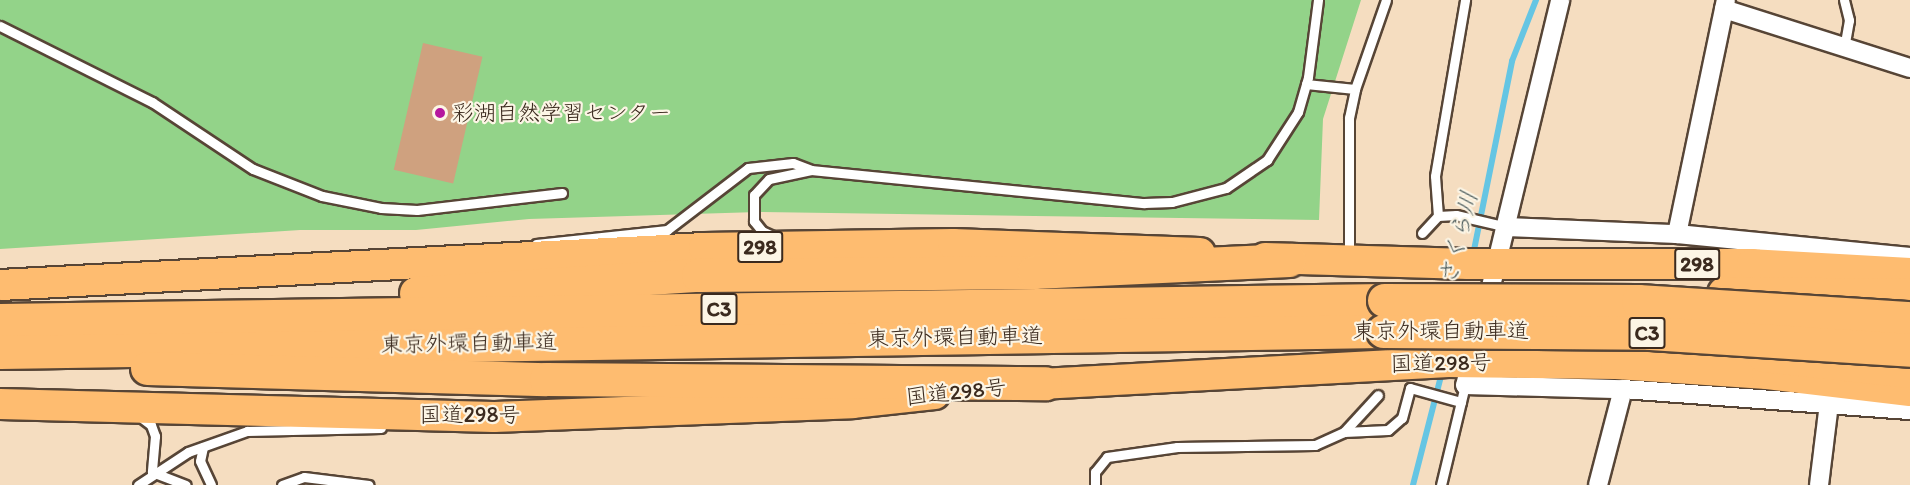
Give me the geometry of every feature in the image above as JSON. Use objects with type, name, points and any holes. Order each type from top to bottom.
[{"type":"highway","name":"298","points":[[0,285],[452,263],[613,252],[808,246],[1068,246],[1289,260],[1483,264],[1752,264],[1910,273]]},
{"type":"highway","points":[[152,318],[401,294],[698,275],[1034,272],[1289,260]]},
{"type":"highway","points":[[1638,301],[1727,293],[1910,295]]},
{"type":"highway","name":"東京外環自動車道","points":[[0,320],[1384,300],[1638,301],[1910,318]]},
{"type":"highway","points":[[1567,332],[1910,371]]},
{"type":"highway","name":"東京外環自動車道","points":[[0,352],[260,346],[1567,332],[1772,339],[1910,350]]},
{"type":"highway","points":[[0,365],[708,381],[1045,383]]},
{"type":"highway","name":"国道298号","points":[[0,404],[494,417],[852,403],[1045,383],[1662,368],[1910,390]]},
{"type":"street","points":[[1560,0],[1501,226],[1483,264],[1455,374],[1910,410]]},
{"type":"street","points":[[1677,234],[1725,4],[1910,68]]},
{"type":"street","points":[[1501,226],[1677,234],[1910,257]]},
{"type":"street","points":[[1598,485],[1623,389]]},
{"type":"street","points":[[1819,485],[1829,404]]},
{"type":"lane","points":[[452,263],[555,240],[667,230],[748,168],[793,163],[812,170],[1144,203],[1172,202],[1226,188],[1267,159],[1289,130],[1306,84],[1318,0]]},
{"type":"lane","points":[[1349,260],[1347,161],[1355,88],[1386,0]]},
{"type":"lane","points":[[1422,234],[1438,216],[1436,176],[1465,0]]},
{"type":"lane","points":[[1844,0],[1849,20],[1844,47]]},
{"type":"lane","points":[[0,26],[152,102],[253,169],[322,196],[381,208],[417,210],[562,193]]},
{"type":"lane","points":[[1306,84],[1355,88]]},
{"type":"lane","points":[[808,246],[762,231],[754,221],[751,203],[760,185],[769,179],[812,170]]},
{"type":"lane","points":[[1438,216],[1456,215],[1501,226]]},
{"type":"lane","points":[[1095,485],[1095,472],[1107,457],[1176,447],[1315,445],[1344,432],[1388,430],[1396,426],[1410,388],[1419,390],[1455,374]]},
{"type":"lane","points":[[1441,485],[1455,374]]},
{"type":"lane","points":[[1344,432],[1378,395]]},
{"type":"lane","points":[[111,406],[142,417],[151,425],[156,450],[152,472]]},
{"type":"lane","points":[[138,485],[152,472],[226,436],[268,428],[359,430],[494,417]]},
{"type":"lane","points":[[203,447],[200,461],[211,485]]},
{"type":"lane","points":[[152,472],[186,485]]},
{"type":"lane","points":[[282,485],[304,477],[369,485]]},
{"type":"green space","points":[[0,0],[1361,0],[1323,119],[1319,220],[758,212],[529,219],[416,230],[300,230],[0,249]]},
{"type":"building","name":"彩湖自然学習センター","points":[[423,43],[482,57],[453,183],[394,170]]},
{"type":"waterway","name":"さくら川","points":[[1473,255],[1512,61],[1536,0]]},
{"type":"waterway","name":"さくら川","points":[[1413,485],[1442,372]]},
{"type":"place","name":"彩湖自然学習センター","points":[[440,113]]}]
